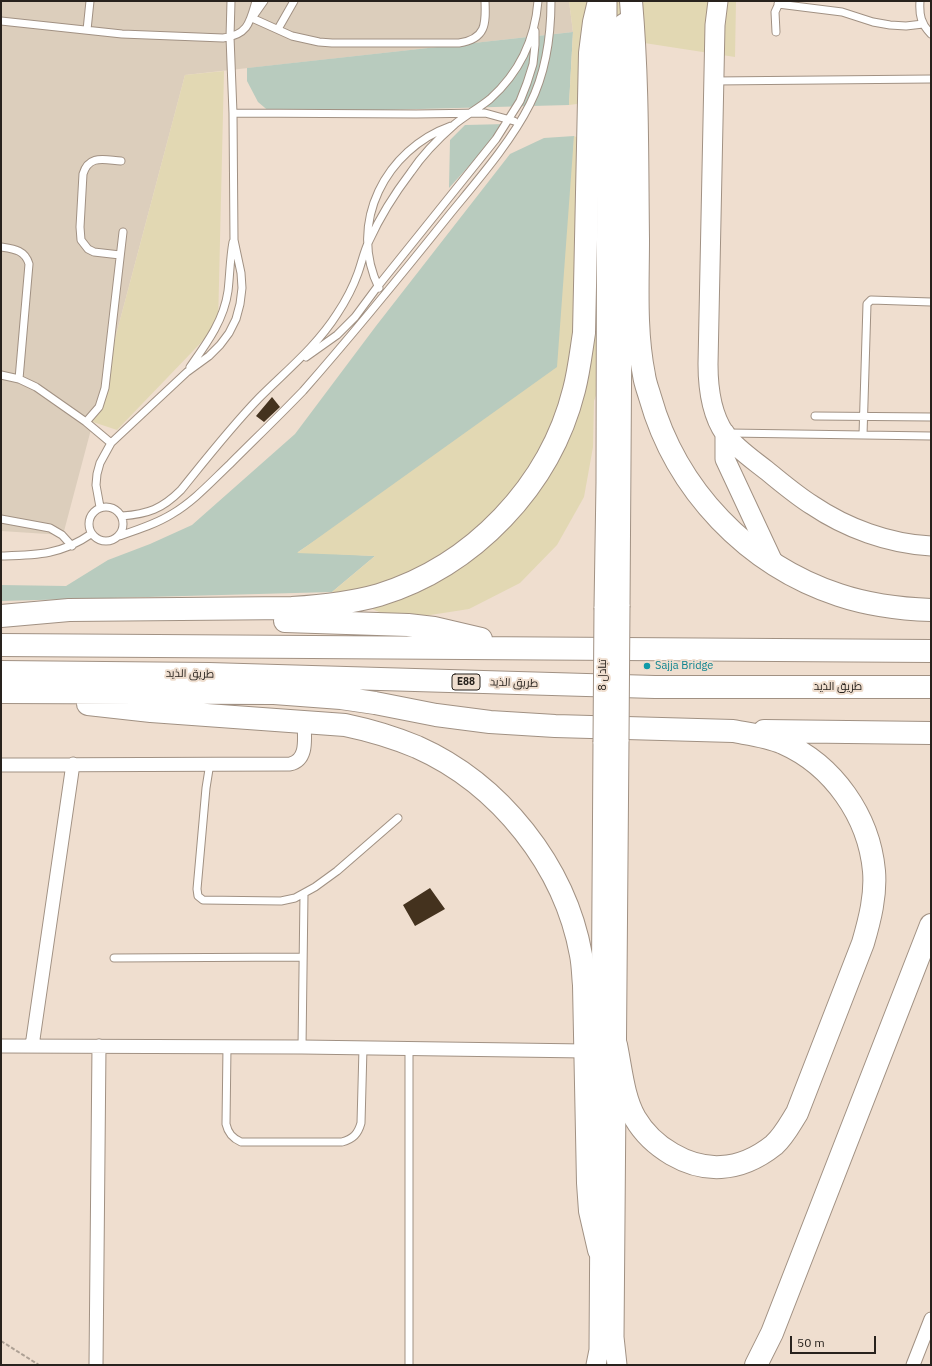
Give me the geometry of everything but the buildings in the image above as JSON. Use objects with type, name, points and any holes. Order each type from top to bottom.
[{"type":"highway","points":[[2,616],[69,610],[292,608],[350,602],[379,595],[407,584],[433,571],[458,556],[503,518],[535,478],[553,446],[568,412],[580,362],[584,333],[590,53],[594,22],[599,1]]},
{"type":"highway","points":[[631,1],[637,92],[638,333],[644,376],[659,425],[674,458],[698,495],[727,528],[761,556],[799,579],[840,595],[881,604],[931,610]]},
{"type":"highway","points":[[2,616],[82,620],[188,618],[408,625],[434,628],[517,649]]},
{"type":"highway","points":[[1,646],[931,651]]},
{"type":"highway","name":"طريق الذيد","points":[[1,672],[209,674],[655,687],[931,687]]},
{"type":"highway","points":[[1,692],[274,693],[348,699],[490,722],[562,726],[733,731],[931,733]]},
{"type":"highway","points":[[1,696],[70,701],[158,712],[304,721],[344,725],[369,730],[417,747],[462,772],[484,790],[523,830],[553,876],[565,902],[574,928],[581,956],[584,986],[588,1197],[599,1250]]},
{"type":"highway","points":[[616,1045],[630,1104],[635,1118],[645,1132],[657,1144],[672,1154],[687,1161],[704,1166],[721,1167],[740,1163],[758,1156],[774,1144],[787,1130],[797,1113],[863,943],[870,919],[874,895],[874,871],[870,848],[852,803],[821,767],[803,753],[782,742],[761,736],[733,731]]},
{"type":"highway","points":[[756,1365],[772,1333],[931,925]]},
{"type":"main road","points":[[607,1],[606,475],[612,607]]},
{"type":"main road","points":[[612,607],[623,58],[626,1]]},
{"type":"main road","points":[[718,1],[715,26],[708,382],[716,417],[725,433],[741,449],[797,494],[826,514],[858,529],[885,538],[931,546]]},
{"type":"main road","points":[[725,433],[725,459],[774,564]]},
{"type":"main road","name":"تبادل 8","points":[[611,741],[612,607]]},
{"type":"main road","points":[[611,741],[618,952],[614,1337],[617,1365]]},
{"type":"main road","points":[[596,1365],[599,1350],[599,1250],[611,741]]},
{"type":"street","points":[[1,765],[290,764],[295,762],[303,755],[304,721]]},
{"type":"street","points":[[32,1046],[73,764]]},
{"type":"street","points":[[1,1046],[302,1047],[585,1051]]},
{"type":"street","points":[[96,1365],[99,1046]]},
{"type":"street","points":[[913,1365],[931,1319]]},
{"type":"lane","points":[[87,30],[90,1]]},
{"type":"lane","points":[[100,507],[96,485],[97,474],[100,463],[111,443],[187,372],[209,356],[220,345],[229,333],[236,319],[240,304],[242,288],[241,273],[234,240],[233,113],[230,37],[231,1]]},
{"type":"lane","points":[[252,18],[256,1]]},
{"type":"lane","points":[[1,21],[139,35],[216,38],[230,37],[241,32],[264,1]]},
{"type":"lane","points":[[278,29],[294,1]]},
{"type":"lane","points":[[252,18],[292,36],[305,40],[332,43],[459,43],[469,42],[478,37],[483,29],[486,19],[486,1]]},
{"type":"lane","points":[[294,364],[316,351],[337,335],[355,317],[378,286],[467,176],[510,119],[528,83],[533,64],[538,1]]},
{"type":"lane","points":[[119,536],[123,523],[122,516],[118,511],[112,507],[106,506],[94,510],[88,521],[88,527],[91,534],[101,541],[108,541],[171,515],[201,492],[303,391],[481,176],[530,105],[541,77],[549,42],[551,1]]},
{"type":"lane","points":[[920,1],[919,15],[923,24],[931,34]]},
{"type":"lane","points":[[776,32],[775,12],[779,3],[842,12],[873,22],[890,25],[906,26],[923,24]]},
{"type":"lane","points":[[122,516],[139,515],[151,512],[172,499],[244,414],[310,349],[337,314],[357,275],[368,242],[396,193],[425,154],[456,124],[490,99],[506,83],[528,46],[535,25]]},
{"type":"lane","points":[[714,81],[931,79]]},
{"type":"lane","points":[[233,113],[485,113],[510,119],[519,123]]},
{"type":"lane","points":[[383,296],[373,271],[368,242],[371,213],[375,200],[388,174],[406,152],[429,135],[456,124]]},
{"type":"lane","points":[[120,255],[99,253],[88,249],[81,240],[80,227],[83,174],[85,168],[94,160],[100,159],[121,161]]},
{"type":"lane","points":[[86,422],[99,407],[103,398],[123,232]]},
{"type":"lane","points":[[187,372],[212,335],[223,311],[228,290],[230,256],[234,240]]},
{"type":"lane","points":[[1,247],[21,251],[25,255],[29,264],[19,379]]},
{"type":"lane","points":[[863,435],[868,302],[874,300],[931,302]]},
{"type":"lane","points":[[1,376],[19,379],[36,387],[86,422],[111,443]]},
{"type":"lane","points":[[815,416],[931,417]]},
{"type":"lane","points":[[725,433],[931,436]]},
{"type":"lane","points":[[1,519],[50,528],[62,535],[72,546]]},
{"type":"lane","points":[[1,556],[39,555],[56,552],[72,546],[91,534]]},
{"type":"lane","points":[[210,764],[197,889],[198,896],[206,901],[281,901],[295,898],[304,894],[337,871],[398,818]]},
{"type":"lane","points":[[302,1047],[304,894]]},
{"type":"lane","points":[[114,958],[303,957]]},
{"type":"lane","points":[[227,1047],[226,1124],[230,1136],[241,1142],[342,1142],[355,1136],[361,1123],[363,1048]]},
{"type":"lane","points":[[409,1365],[410,1048]]},
{"type":"path","points":[[1,1341],[39,1365]]},
{"type":"shaded area","points":[[1,1],[569,1],[573,32],[185,75],[63,535],[1,531]]},
{"type":"green space","points":[[573,32],[569,105],[271,113],[258,102],[247,81],[247,68]]},
{"type":"green space","points":[[507,124],[449,188],[450,140],[465,125]]},
{"type":"green space","points":[[574,136],[567,376],[298,552],[375,556],[332,592],[1,601],[1,585],[66,586],[108,560],[150,544],[192,525],[295,434],[376,326],[510,154],[544,138]]},
{"type":"sand","points":[[569,1],[736,1],[735,57],[599,36],[600,101],[569,105],[573,32]]},
{"type":"sand","points":[[224,71],[218,325],[117,430],[93,422],[185,75]]},
{"type":"sand","points":[[574,136],[595,145],[614,348],[594,401],[593,447],[584,497],[557,545],[520,583],[469,609],[398,620],[332,592],[375,556],[297,553],[557,367]]},
{"type":"place","name":"Sajja Bridge","points":[[647,666]]}]
